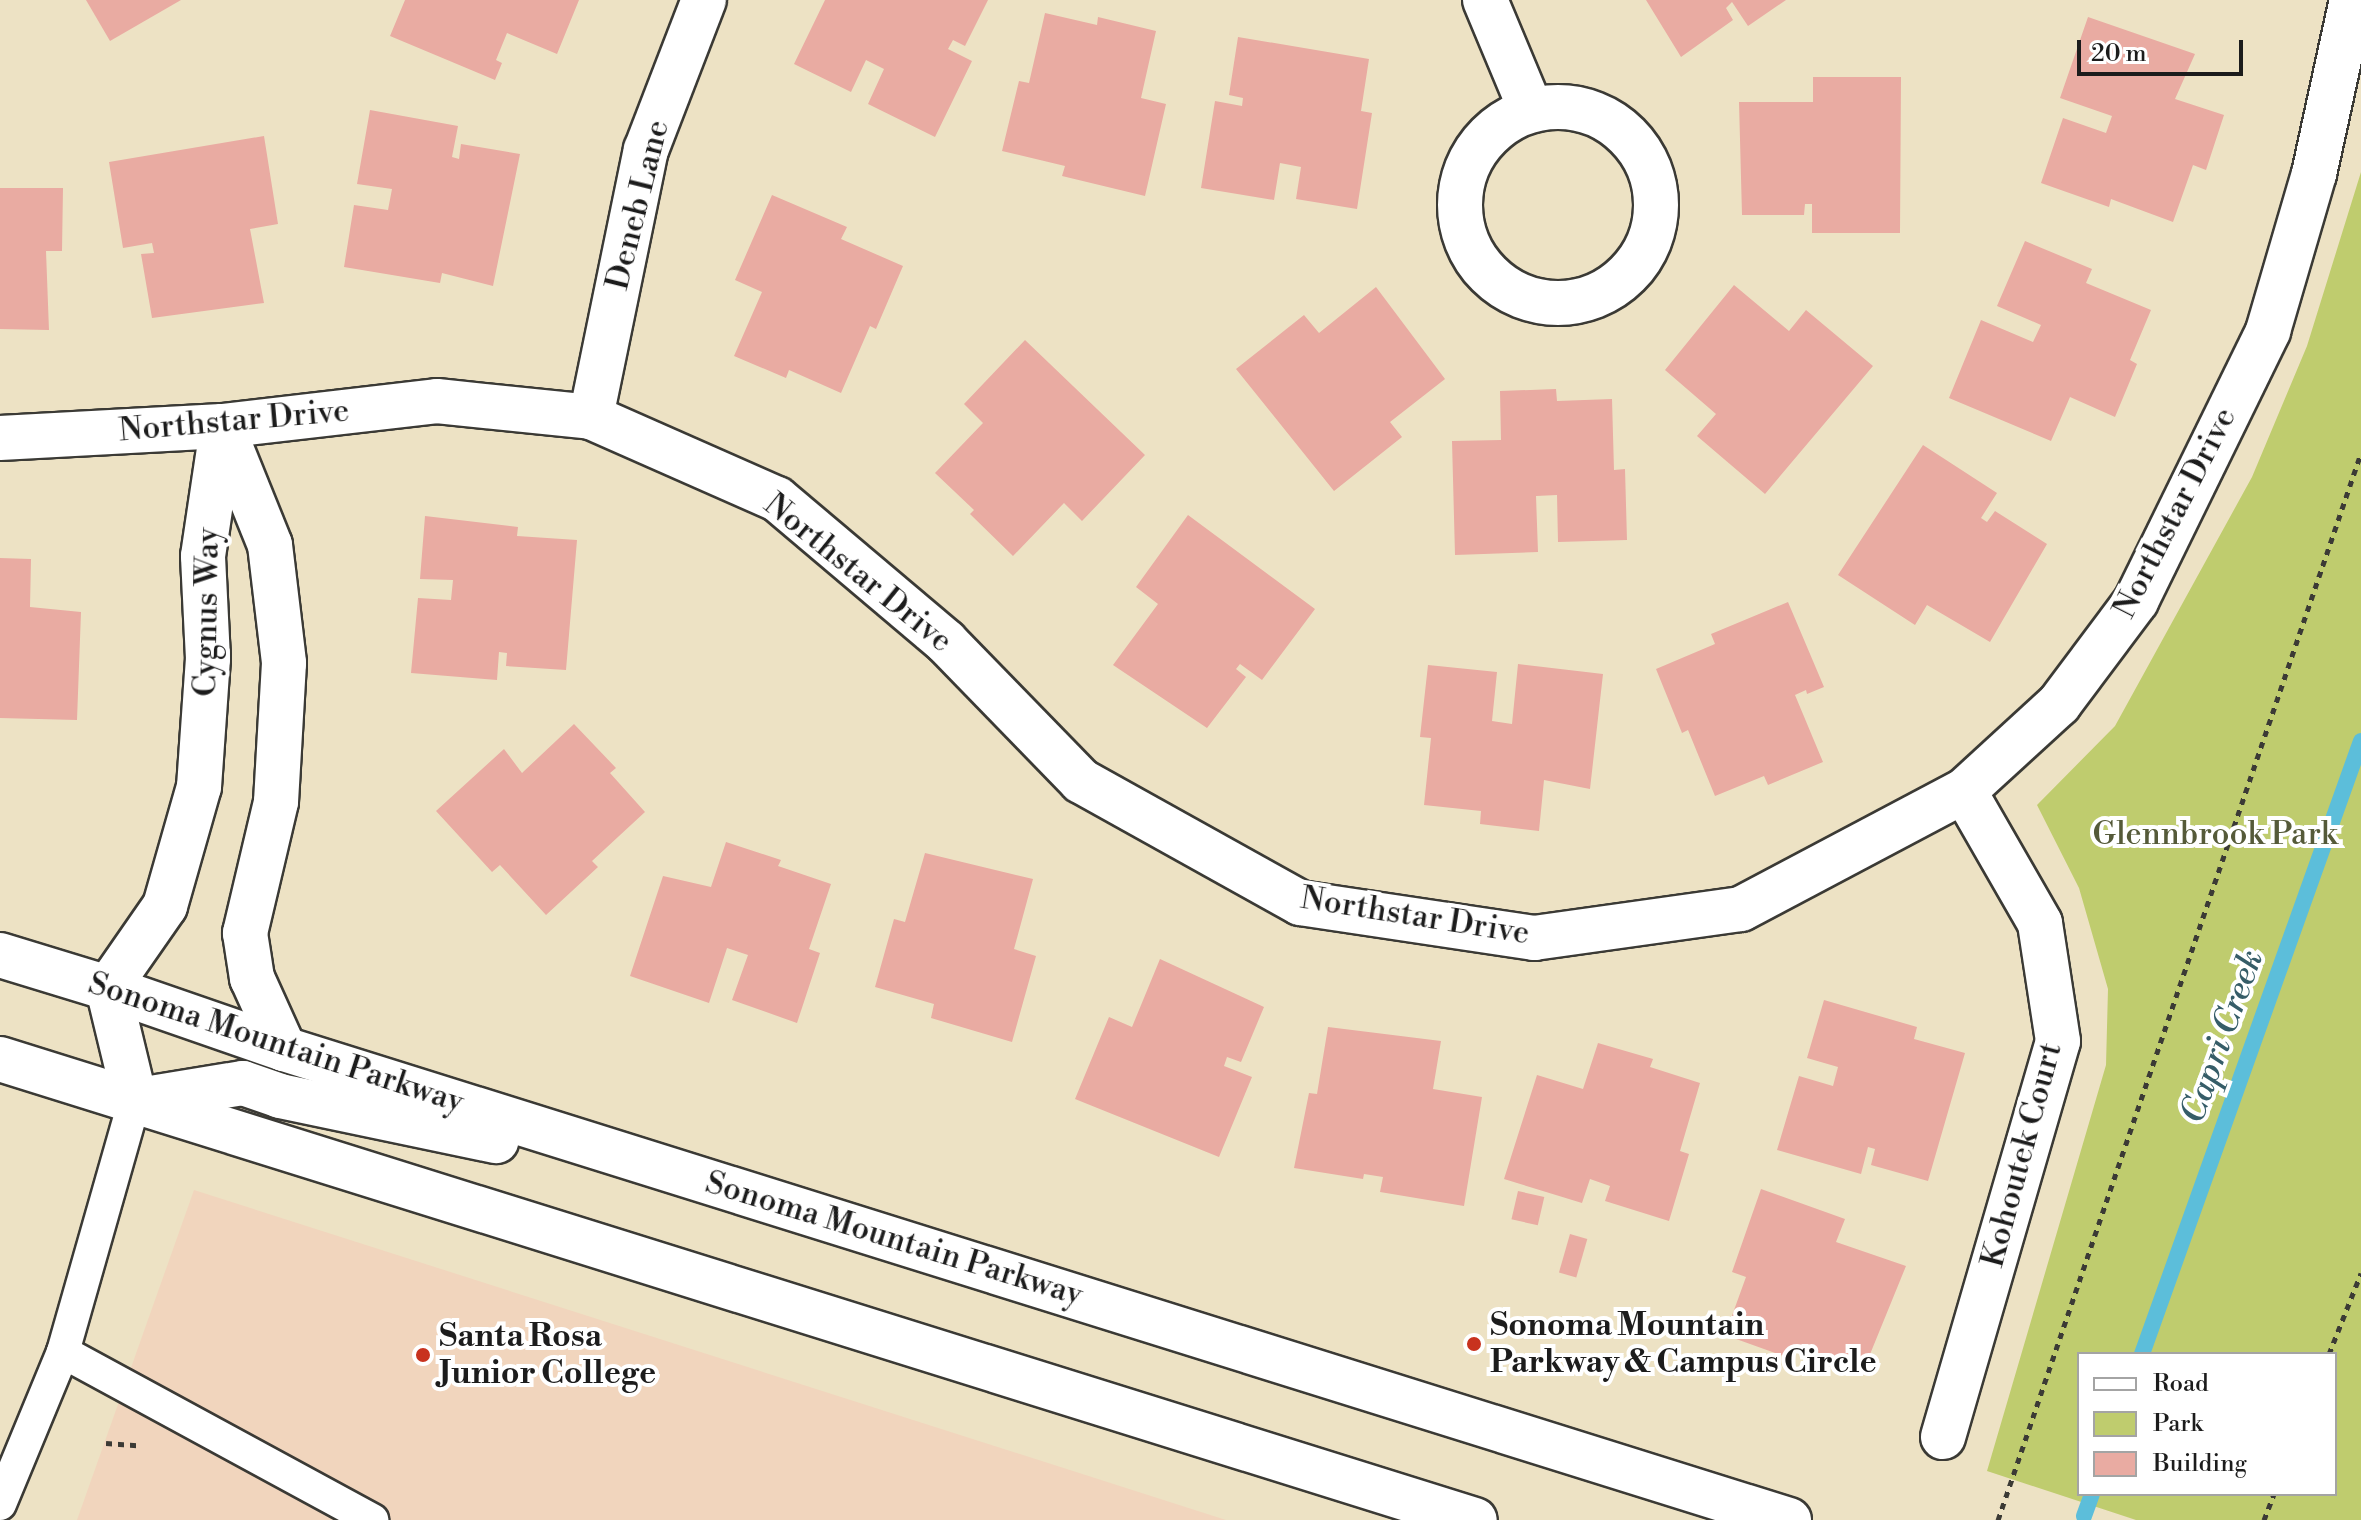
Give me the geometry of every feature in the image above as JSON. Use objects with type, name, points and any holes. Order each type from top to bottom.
[{"type":"street","name":"Deneb Lane","points":[[591,417],[646,150],[704,0]]},
{"type":"street","points":[[1485,0],[1531,110]]},
{"type":"street","name":"Northstar Drive","points":[[0,438],[222,426],[437,401],[591,417],[777,499],[946,642],[1081,781],[1300,903],[1534,938],[1741,909],[1964,791],[2059,704],[2136,601],[2268,331],[2314,174],[2352,0]]},
{"type":"street","points":[[1564,107],[1595,114],[1614,125],[1644,156],[1655,186],[1656,219],[1646,250],[1626,276],[1599,294],[1568,303],[1535,301],[1505,289],[1481,267],[1465,239],[1459,207],[1464,176],[1478,147],[1502,125],[1531,110],[1564,107]]},
{"type":"street","name":"Cygnus Way","points":[[108,988],[165,906],[199,787],[208,659],[203,556],[222,426]]},
{"type":"street","name":"Cygnus Way","points":[[222,426],[270,545],[284,663],[276,802],[245,933],[252,978],[284,1049]]},
{"type":"street","name":"Kohoutek Court","points":[[1943,1437],[2058,1041],[2040,923],[1964,791]]},
{"type":"street","name":"Sonoma Mountain Parkway","points":[[0,955],[108,988],[284,1049],[1789,1520]]},
{"type":"street","points":[[108,988],[135,1100]]},
{"type":"street","points":[[0,1059],[1475,1520]]},
{"type":"street","points":[[135,1100],[243,1083],[280,1096],[766,1198]]},
{"type":"lane","points":[[0,1504],[63,1352],[135,1100]]},
{"type":"lane","points":[[63,1352],[372,1520]]},
{"type":"path","points":[[1998,1520],[2361,453]]},
{"type":"path","points":[[2330,1352],[2361,1273]]},
{"type":"path","points":[[2264,1520],[2273,1496]]},
{"type":"shaded area","name":"Santa Rosa Junior College","points":[[194,1190],[1226,1520],[77,1520]]},
{"type":"green space","name":"Glennbrook Park","points":[[2361,172],[2361,1520],[2136,1520],[1987,1471],[2106,1065],[2108,989],[2079,888],[2037,805],[2115,726],[2252,477],[2307,346]]},
{"type":"building","points":[[86,0],[181,0],[110,41]]},
{"type":"building","points":[[405,0],[579,0],[557,54],[507,33],[496,60],[502,63],[495,80],[390,36]]},
{"type":"building","points":[[825,0],[988,0],[965,46],[953,40],[948,49],[972,61],[935,137],[868,104],[884,69],[866,60],[851,92],[794,64]]},
{"type":"building","points":[[1646,0],[1786,0],[1748,26],[1732,2],[1726,8],[1733,20],[1681,57]]},
{"type":"building","points":[[1045,13],[1097,25],[1098,17],[1156,31],[1141,98],[1166,104],[1145,196],[1062,176],[1065,166],[1002,151],[1019,81],[1029,83]]},
{"type":"building","points":[[2088,17],[2195,54],[2175,99],[2224,115],[2206,170],[2193,165],[2173,222],[2111,199],[2109,207],[2041,183],[2063,118],[2106,133],[2112,116],[2060,98]]},
{"type":"building","points":[[1238,37],[1369,59],[1361,111],[1372,113],[1357,209],[1296,199],[1301,167],[1280,163],[1274,200],[1201,188],[1215,101],[1242,106],[1243,98],[1229,95]]},
{"type":"building","points":[[1813,77],[1901,77],[1900,233],[1812,233],[1812,204],[1805,204],[1804,215],[1742,215],[1739,102],[1813,102]]},
{"type":"building","points":[[370,110],[458,126],[452,157],[459,159],[461,144],[520,154],[493,286],[442,273],[440,283],[344,267],[354,205],[388,210],[392,189],[357,184]]},
{"type":"building","points":[[264,136],[278,224],[250,229],[264,303],[152,318],[141,254],[154,253],[152,243],[123,248],[109,162]]},
{"type":"building","points":[[0,188],[63,188],[62,251],[46,251],[49,330],[0,329]]},
{"type":"building","points":[[772,195],[847,227],[841,239],[903,266],[876,329],[870,326],[841,393],[789,370],[786,378],[734,356],[762,292],[735,280]]},
{"type":"building","points":[[2025,241],[2092,269],[2086,283],[2151,310],[2130,360],[2137,364],[2115,417],[2070,397],[2051,441],[1949,398],[1981,320],[2033,342],[2041,325],[1997,306]]},
{"type":"building","points":[[1734,285],[1789,331],[1806,310],[1873,366],[1765,494],[1697,436],[1716,414],[1665,370]]},
{"type":"building","points":[[1376,287],[1445,379],[1390,422],[1402,437],[1334,491],[1236,369],[1304,315],[1319,333]]},
{"type":"building","points":[[1025,340],[1145,455],[1082,521],[1064,503],[1013,556],[970,514],[974,510],[935,473],[983,423],[964,404]]},
{"type":"building","points":[[1556,389],[1557,401],[1612,399],[1614,470],[1625,469],[1627,540],[1558,542],[1557,495],[1536,496],[1538,552],[1455,555],[1452,441],[1501,440],[1500,391]]},
{"type":"building","points":[[1923,445],[1997,493],[1981,518],[1987,522],[1995,511],[2047,544],[1990,642],[1927,605],[1915,625],[1838,575]]},
{"type":"building","points":[[1188,515],[1315,609],[1262,680],[1240,664],[1236,669],[1246,677],[1207,728],[1113,665],[1158,604],[1136,587]]},
{"type":"building","points":[[425,516],[518,527],[517,536],[577,540],[566,670],[506,666],[507,653],[499,652],[497,680],[411,673],[418,598],[451,600],[453,580],[420,579]]},
{"type":"building","points":[[0,558],[31,559],[30,607],[81,612],[77,720],[0,718]]},
{"type":"building","points":[[1788,602],[1824,687],[1795,695],[1823,762],[1768,785],[1764,776],[1715,796],[1688,730],[1682,733],[1656,669],[1715,644],[1711,634]]},
{"type":"building","points":[[1518,664],[1603,674],[1590,789],[1544,780],[1539,831],[1480,824],[1481,811],[1424,805],[1431,738],[1420,737],[1428,665],[1497,672],[1492,721],[1512,724]]},
{"type":"building","points":[[574,724],[616,768],[610,773],[645,812],[592,861],[598,867],[546,915],[500,865],[492,872],[436,811],[504,749],[522,773]]},
{"type":"building","points":[[726,842],[781,860],[778,866],[831,884],[809,949],[820,953],[797,1023],[732,1000],[748,955],[727,948],[709,1003],[630,976],[663,876],[711,887]]},
{"type":"building","points":[[925,853],[1033,879],[1014,949],[1036,956],[1012,1042],[931,1018],[934,1004],[875,987],[894,919],[905,922]]},
{"type":"building","points":[[1160,959],[1264,1007],[1241,1062],[1227,1057],[1224,1066],[1252,1077],[1219,1157],[1075,1099],[1109,1017],[1132,1027]]},
{"type":"building","points":[[1824,1000],[1917,1027],[1914,1039],[1965,1053],[1928,1181],[1871,1165],[1875,1149],[1868,1147],[1861,1174],[1777,1150],[1799,1076],[1833,1086],[1838,1067],[1807,1058]]},
{"type":"building","points":[[1328,1027],[1441,1041],[1433,1089],[1482,1097],[1464,1206],[1380,1192],[1383,1177],[1364,1174],[1363,1179],[1294,1168],[1309,1093],[1317,1094]]},
{"type":"building","points":[[1598,1043],[1653,1059],[1650,1067],[1700,1083],[1680,1151],[1689,1154],[1669,1221],[1605,1201],[1610,1186],[1590,1179],[1582,1203],[1504,1179],[1537,1075],[1583,1089]]},
{"type":"building","points":[[1761,1189],[1845,1219],[1836,1242],[1906,1266],[1864,1369],[1797,1345],[1792,1359],[1725,1335],[1746,1277],[1732,1272]]},
{"type":"building","points":[[1518,1191],[1544,1197],[1538,1225],[1511,1219]]},
{"type":"building","points":[[1570,1234],[1587,1239],[1576,1277],[1559,1272]]},
{"type":"waterway","name":"Capri Creek","points":[[2143,1352],[2361,741]]},
{"type":"waterway","name":"Capri Creek","points":[[2084,1516],[2091,1496]]},
{"type":"place","name":"Sonoma Mountain Parkway & Campus Circle","points":[[1474,1344]]},
{"type":"place","name":"Santa Rosa Junior College","points":[[423,1355]]}]
